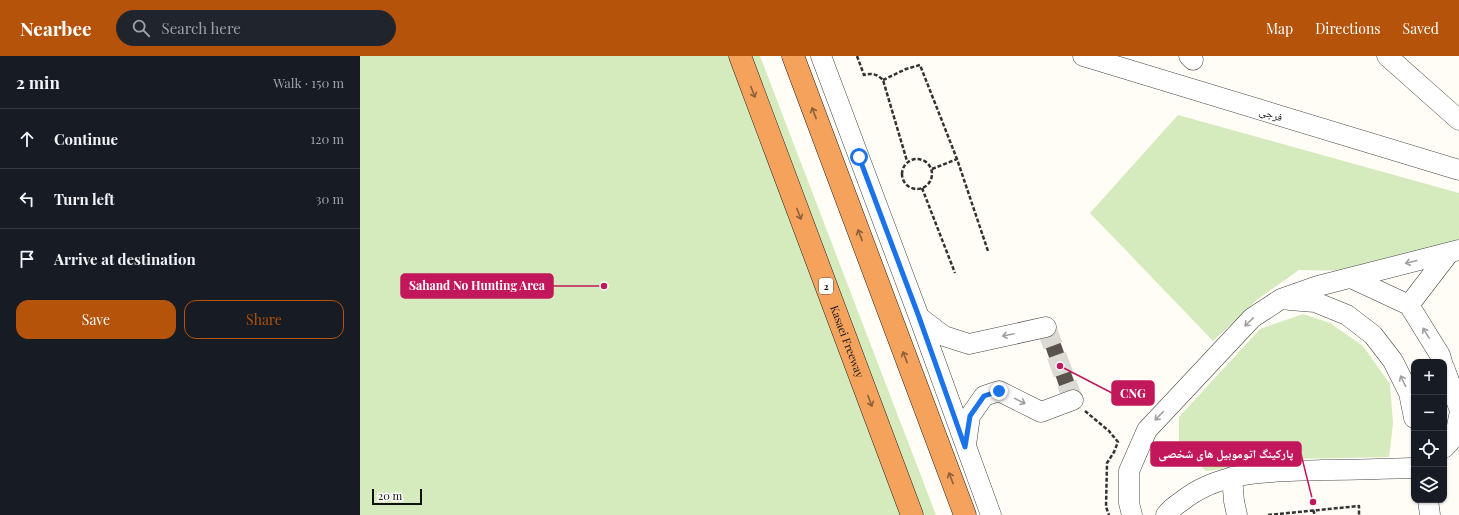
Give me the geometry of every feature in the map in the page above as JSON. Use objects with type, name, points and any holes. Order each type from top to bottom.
[{"type":"highway","name":"Kasaei Freeway","points":[[740,56],[912,515]]},
{"type":"highway","points":[[793,56],[965,515]]},
{"type":"street","points":[[821,56],[919,317],[991,515]]},
{"type":"street","name":"فرجی","points":[[1083,56],[1459,170]]},
{"type":"street","points":[[1387,56],[1459,120]]},
{"type":"street","points":[[1132,515],[1129,503],[1129,471],[1147,430],[1252,318],[1281,299],[1318,286],[1454,251]]},
{"type":"street","points":[[1409,306],[1454,251]]},
{"type":"street","points":[[1351,278],[1409,306],[1441,359]]},
{"type":"street","points":[[1281,299],[1315,302],[1347,315],[1373,335],[1393,361],[1409,393],[1411,403]]},
{"type":"street","points":[[919,317],[944,336],[969,344],[1046,327]]},
{"type":"street","points":[[1447,375],[1459,408]]},
{"type":"street","points":[[965,447],[970,416],[984,396],[999,391],[1041,412],[1073,400]]},
{"type":"street","points":[[1447,445],[1455,436],[1459,416]]},
{"type":"street","points":[[1166,515],[1169,510],[1192,493],[1211,483],[1232,477],[1262,472],[1411,468]]},
{"type":"street","points":[[1232,477],[1237,515]]},
{"type":"street","points":[[1428,503],[1430,515]]},
{"type":"path","points":[[857,56],[864,75],[872,73],[879,76],[883,80],[907,161]]},
{"type":"path","points":[[883,80],[906,69],[920,65],[956,159],[988,251]]},
{"type":"path","points":[[914,158],[928,162],[932,169],[932,180],[922,188],[915,189],[906,185],[901,173],[907,161],[914,158]]},
{"type":"path","points":[[932,169],[956,159]]},
{"type":"path","points":[[922,188],[955,273]]},
{"type":"path","points":[[1073,400],[1109,431],[1118,442],[1107,463],[1106,507],[1109,515]]},
{"type":"path","points":[[1268,515],[1359,506],[1359,515]]},
{"type":"path","points":[[1313,510],[1315,515]]},
{"type":"green space","points":[[360,56],[760,56],[936,515],[360,515]]},
{"type":"green space","points":[[1178,115],[1459,193],[1459,239],[1352,271],[1299,270],[1258,299],[1213,341],[1090,213]]},
{"type":"green space","points":[[1303,314],[1330,323],[1363,346],[1390,384],[1393,424],[1389,457],[1244,460],[1240,467],[1206,471],[1179,444],[1179,417],[1260,329]]},
{"type":"building","points":[[1055,327],[1078,392],[1063,397],[1040,332]]},
{"type":"tunnel","points":[[1046,327],[1073,400]]},
{"type":"place","name":"Sahand No Hunting Area","points":[[604,286]]},
{"type":"place","name":"CNG","points":[[1060,366]]},
{"type":"place","name":"پارکینگ اتوموبیل های شخصی","points":[[1313,502]]},
{"type":"route","points":[[859,157],[919,317],[965,447],[970,416],[984,396],[999,391]]}]
